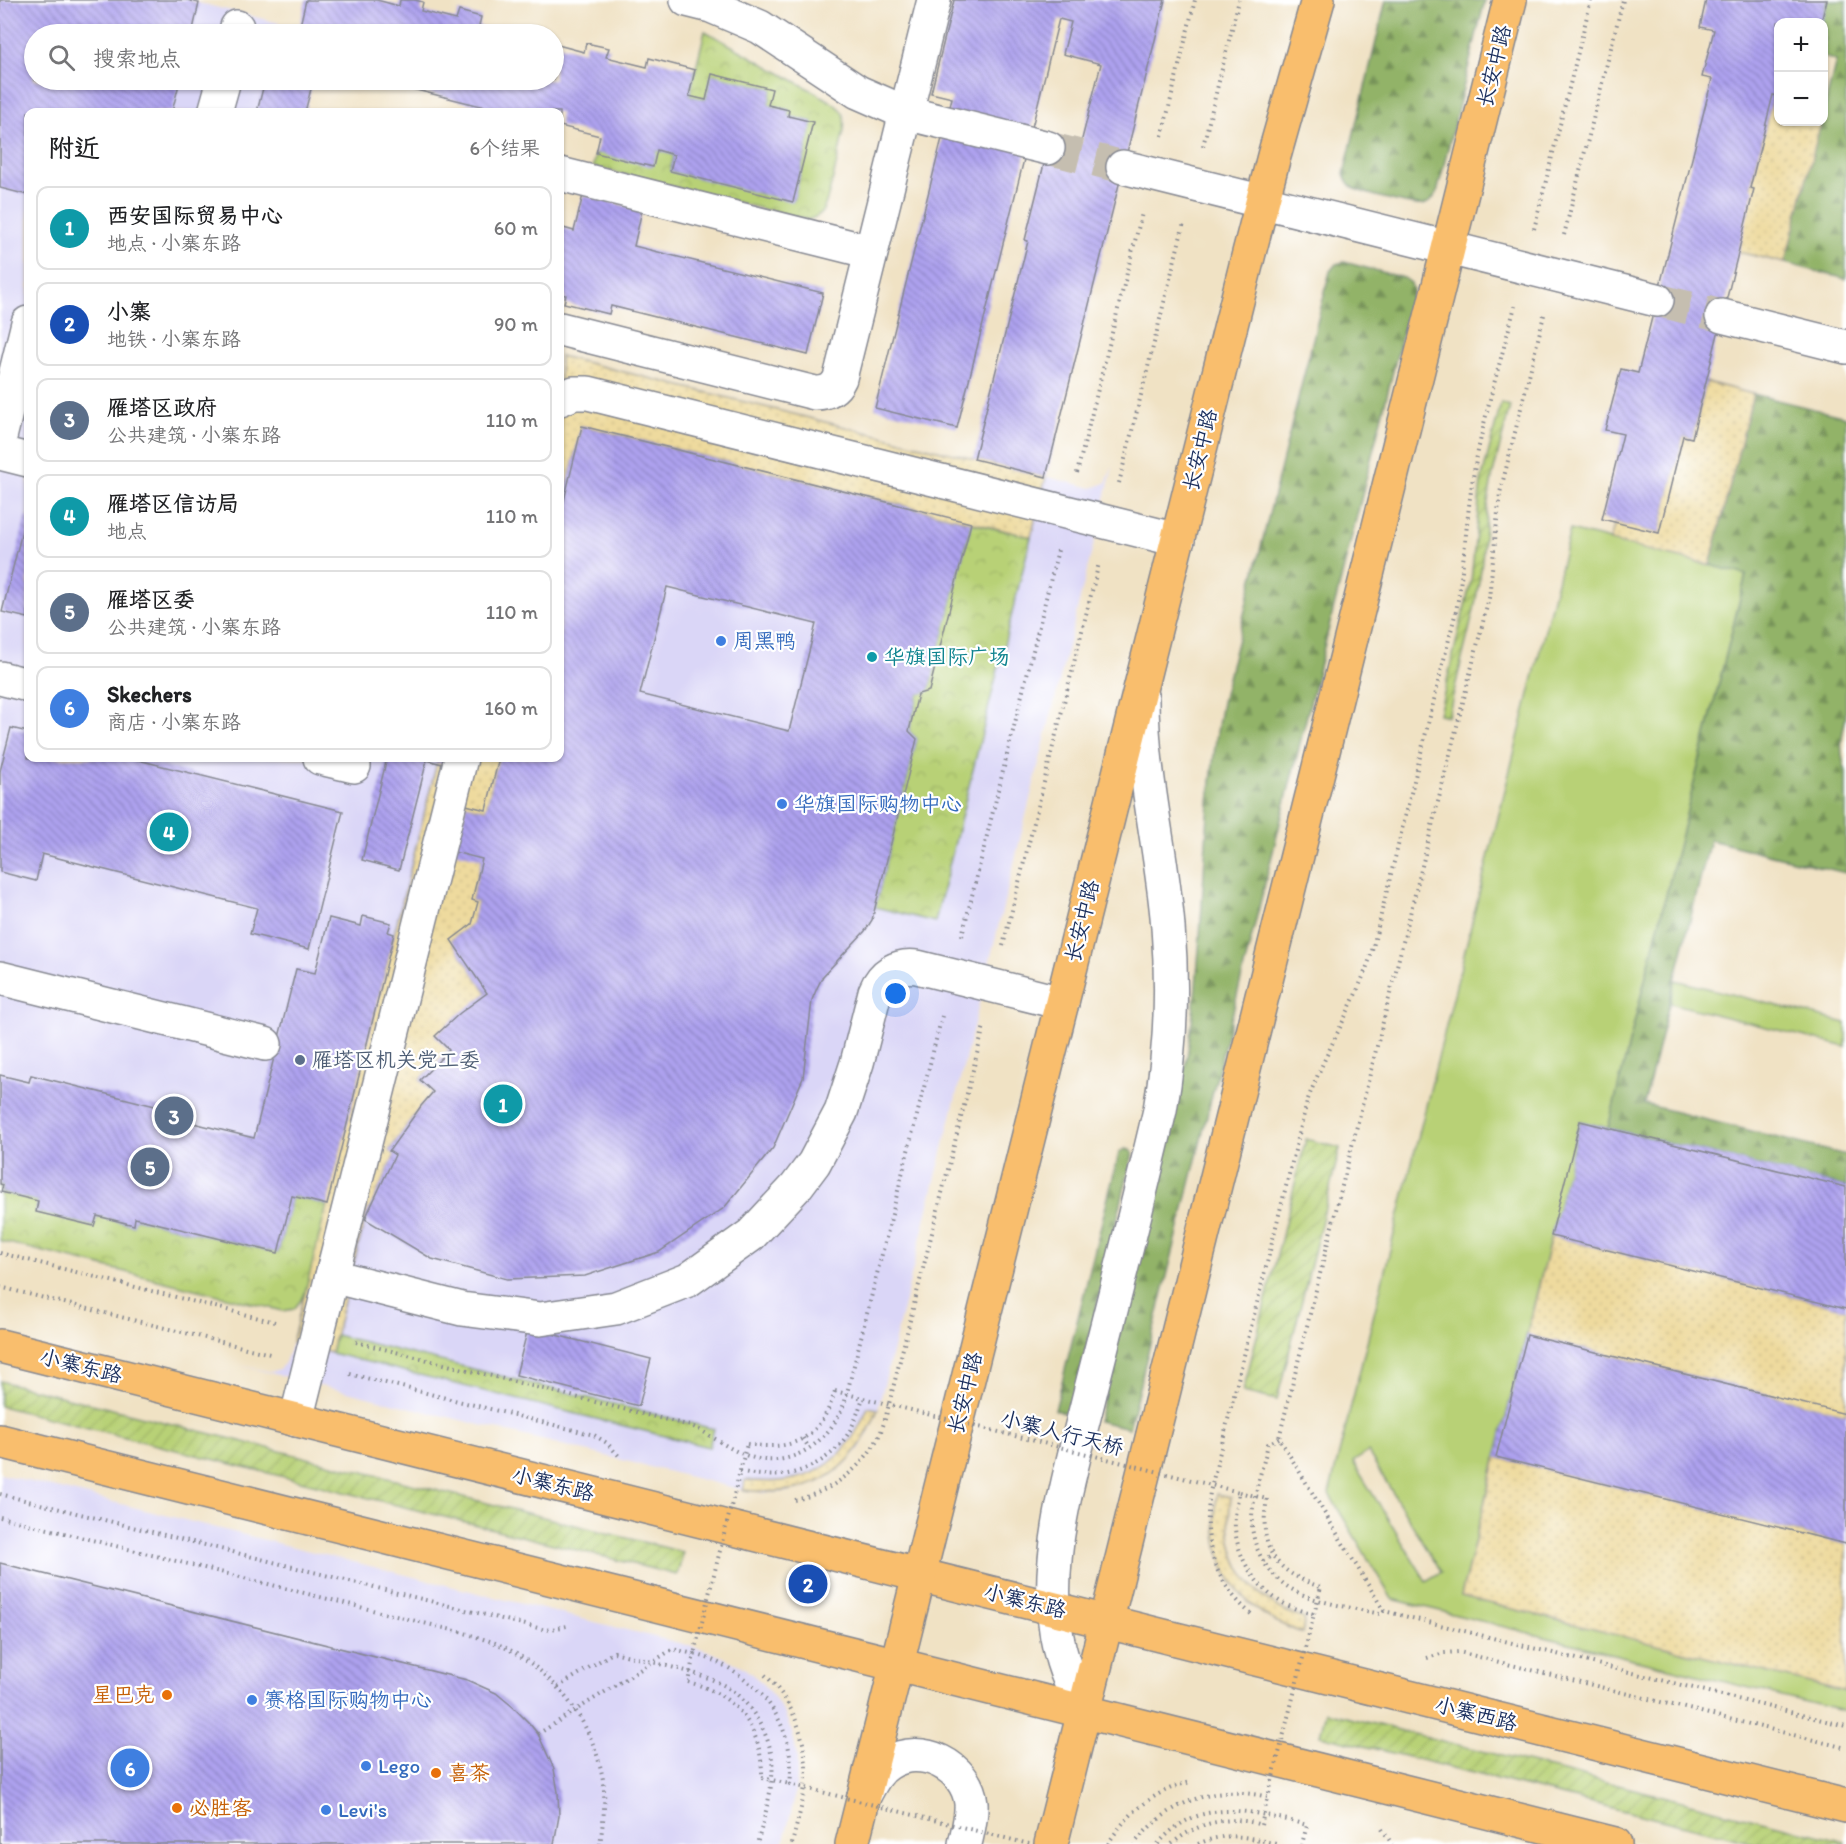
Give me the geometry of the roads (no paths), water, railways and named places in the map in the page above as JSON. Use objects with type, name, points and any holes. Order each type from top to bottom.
[{"type":"main road","name":"长安中路","points":[[852,1844],[1263,202],[1318,0]]},
{"type":"main road","name":"长安中路","points":[[1051,1844],[1510,0]]},
{"type":"main road","name":"小寨东路","points":[[0,1346],[1106,1622]]},
{"type":"main road","points":[[0,1442],[1615,1844]]},
{"type":"main road","name":"小寨西路","points":[[1106,1622],[1846,1806]]},
{"type":"street","points":[[687,0],[711,6],[762,13],[858,92],[906,113],[1048,148]]},
{"type":"street","points":[[564,330],[815,393],[823,393],[837,385],[934,0]]},
{"type":"street","points":[[216,108],[221,90]]},
{"type":"street","points":[[1123,167],[1657,300]]},
{"type":"street","points":[[564,175],[872,252]]},
{"type":"street","points":[[1722,316],[1846,347]]},
{"type":"street","points":[[0,437],[24,339]]},
{"type":"street","points":[[574,396],[1178,540]]},
{"type":"street","points":[[0,453],[24,459]]},
{"type":"street","points":[[1084,1712],[1067,1677],[1058,1643],[1053,1609],[1053,1575],[1061,1514],[1155,1131],[1169,1054],[1171,993],[1168,926],[1144,744],[1142,695],[1145,671]]},
{"type":"street","points":[[0,678],[24,684]]},
{"type":"street","points":[[337,762],[354,766]]},
{"type":"street","points":[[296,1420],[460,762]]},
{"type":"street","points":[[332,1276],[462,1309],[540,1319],[616,1308],[688,1280],[751,1235],[796,1187],[814,1162],[841,1112],[857,1063],[875,992],[885,975],[897,968],[910,966],[1062,1003]]},
{"type":"street","points":[[0,978],[265,1044]]},
{"type":"street","points":[[864,1796],[874,1777],[889,1763],[909,1756],[930,1757],[950,1766],[964,1781],[971,1801],[970,1822],[965,1844]]},
{"type":"tunnel","points":[[1048,148],[1123,167]]},
{"type":"tunnel","points":[[1657,300],[1722,316]]},
{"type":"place","name":"周黑鸭","points":[[721,641]]},
{"type":"place","name":"华旗国际广场","points":[[872,657]]},
{"type":"place","name":"华旗国际购物中心","points":[[782,804]]},
{"type":"place","name":"雁塔区信访局","points":[[169,832]]},
{"type":"place","name":"雁塔区机关党工委","points":[[300,1060]]},
{"type":"place","name":"西安国际贸易中心","points":[[503,1104]]},
{"type":"place","name":"雁塔区政府","points":[[174,1116]]},
{"type":"place","name":"雁塔区委","points":[[150,1167]]},
{"type":"place","name":"小寨","points":[[808,1584]]},
{"type":"place","name":"星巴克","points":[[167,1695]]},
{"type":"place","name":"赛格国际购物中心","points":[[252,1700]]},
{"type":"place","name":"Lego","points":[[366,1766]]},
{"type":"place","name":"Skechers","points":[[130,1768]]},
{"type":"place","name":"喜茶","points":[[436,1773]]},
{"type":"place","name":"必胜客","points":[[177,1808]]},
{"type":"place","name":"Levi's","points":[[326,1810]]}]
